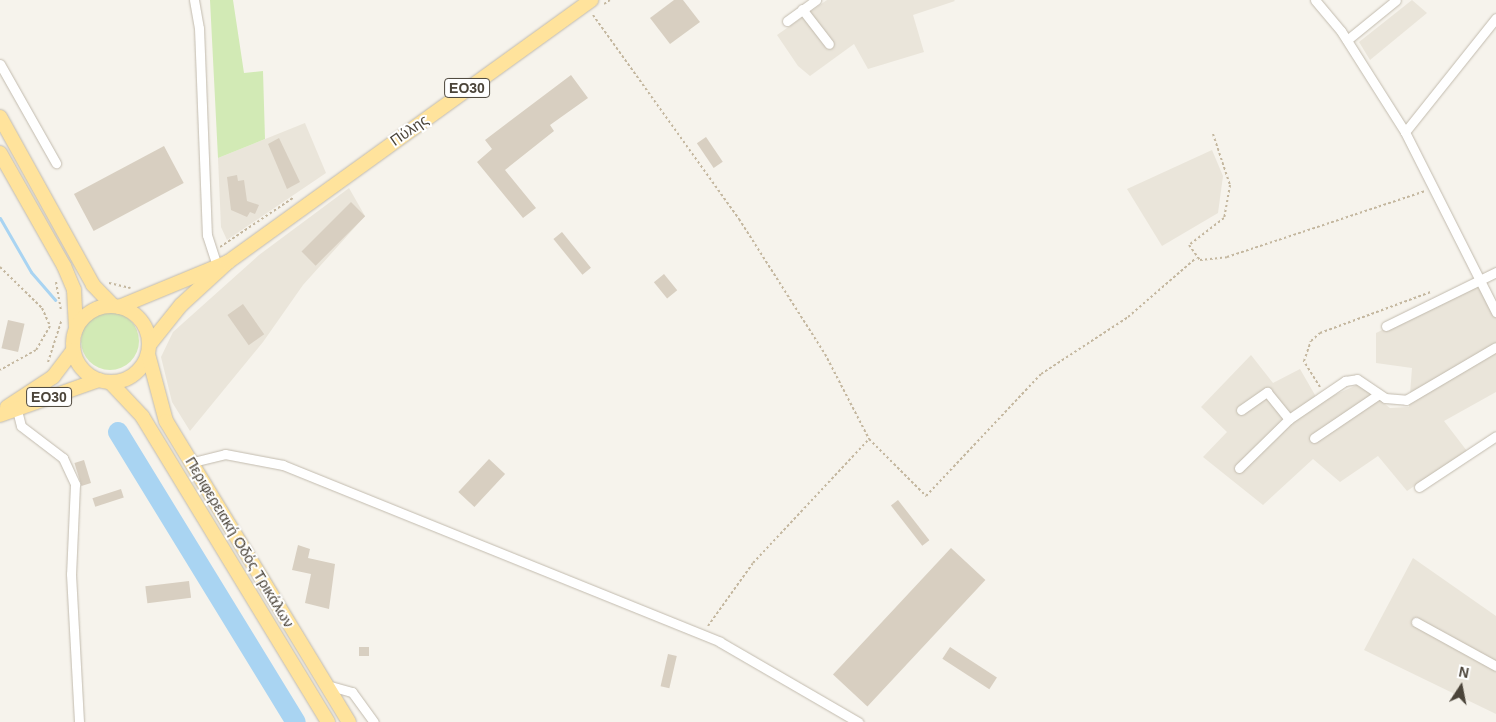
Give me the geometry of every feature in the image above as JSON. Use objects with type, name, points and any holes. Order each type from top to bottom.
[{"type":"main road","name":"Πύλης","points":[[219,260],[588,2]]},
{"type":"main road","points":[[0,117],[90,278],[116,307],[141,321],[148,349]]},
{"type":"main road","points":[[0,153],[68,273],[76,329]]},
{"type":"main road","name":"ΕΟ30","points":[[0,413],[53,377],[73,350],[76,329],[91,312],[116,307],[219,260]]},
{"type":"main road","name":"ΕΟ30","points":[[0,413],[17,410],[105,381],[134,374],[148,349],[180,305],[219,260]]},
{"type":"main road","name":"Περιφερειακή Οδός Τρικάλων","points":[[148,349],[164,416],[349,722]]},
{"type":"main road","name":"ΕΟ30","points":[[73,350],[82,368],[105,381]]},
{"type":"main road","name":"Περιφερειακή Οδός Τρικάλων","points":[[105,381],[142,416],[328,722]]},
{"type":"street","points":[[194,0],[219,260]]},
{"type":"street","points":[[787,21],[816,0]]},
{"type":"street","points":[[1315,0],[1347,40],[1405,132],[1432,189],[1496,312]]},
{"type":"street","points":[[1347,40],[1396,0]]},
{"type":"street","points":[[802,10],[829,44]]},
{"type":"street","points":[[1405,132],[1496,18]]},
{"type":"street","points":[[0,64],[56,163]]},
{"type":"street","points":[[1386,326],[1496,272]]},
{"type":"street","points":[[1239,468],[1289,419],[1325,393],[1351,379],[1379,394],[1396,400],[1413,397],[1496,347]]},
{"type":"street","points":[[1241,410],[1267,392],[1289,419]]},
{"type":"street","points":[[1314,438],[1379,394]]},
{"type":"street","points":[[17,410],[21,426],[63,458],[75,484],[71,574],[79,722]]},
{"type":"street","points":[[1419,487],[1496,436]]},
{"type":"street","points":[[193,462],[224,454],[283,465],[704,635],[785,676],[858,722]]},
{"type":"street","points":[[1416,622],[1496,666]]},
{"type":"street","points":[[327,686],[352,692],[374,722]]},
{"type":"path","points":[[588,2],[739,219],[825,354],[869,439],[926,496],[1041,374],[1128,317],[1196,258],[1227,257],[1432,189]]},
{"type":"path","points":[[1196,258],[1191,242],[1227,214],[1229,178],[1213,134]]},
{"type":"path","points":[[219,260],[298,195]]},
{"type":"path","points":[[0,267],[42,308],[50,326],[36,350],[0,370]]},
{"type":"path","points":[[104,277],[116,286],[136,288]]},
{"type":"path","points":[[44,371],[62,325],[55,278]]},
{"type":"path","points":[[1325,393],[1304,361],[1316,337],[1372,311],[1435,291]]},
{"type":"path","points":[[704,635],[753,563],[869,439]]},
{"type":"shaded area","points":[[827,0],[955,1],[913,15],[924,52],[868,69],[854,44],[810,76],[798,66],[777,35]]},
{"type":"shaded area","points":[[1412,0],[1427,13],[1370,60],[1359,42]]},
{"type":"shaded area","points":[[305,123],[326,173],[227,240],[221,227],[218,158]]},
{"type":"shaded area","points":[[1212,150],[1223,176],[1218,213],[1162,246],[1127,189]]},
{"type":"shaded area","points":[[349,188],[365,216],[303,285],[263,342],[190,431],[172,402],[161,357],[173,332],[259,255]]},
{"type":"shaded area","points":[[1477,284],[1496,316],[1496,392],[1444,421],[1467,451],[1407,491],[1378,456],[1340,482],[1313,459],[1263,505],[1203,457],[1227,432],[1201,407],[1251,355],[1273,383],[1300,369],[1319,402],[1359,384],[1390,408],[1409,407],[1412,368],[1376,363],[1376,333]]},
{"type":"shaded area","points":[[1413,558],[1496,616],[1496,714],[1364,650]]},
{"type":"green space","points":[[210,0],[233,0],[244,73],[263,71],[265,139],[218,158]]},
{"type":"green space","points":[[110,312],[126,317],[134,325],[139,341],[134,357],[126,365],[110,370],[94,365],[86,357],[81,341],[86,325],[94,317]]},
{"type":"building","points":[[674,0],[683,0],[700,22],[670,44],[650,18]]},
{"type":"building","points":[[571,75],[588,98],[550,125],[554,131],[505,170],[536,208],[523,218],[477,162],[492,149],[485,140]]},
{"type":"building","points":[[706,137],[723,162],[714,168],[697,143]]},
{"type":"building","points":[[279,138],[300,182],[287,189],[268,144]]},
{"type":"building","points":[[164,146],[184,183],[94,231],[74,194]]},
{"type":"building","points":[[237,175],[238,181],[244,180],[247,201],[259,205],[255,214],[250,212],[247,217],[231,210],[227,177]]},
{"type":"building","points":[[351,202],[365,216],[316,266],[302,251]]},
{"type":"building","points":[[562,232],[591,268],[582,275],[553,239]]},
{"type":"building","points":[[664,274],[677,290],[667,299],[654,282]]},
{"type":"building","points":[[243,304],[264,334],[249,345],[227,315]]},
{"type":"building","points":[[8,320],[25,324],[18,352],[1,348]]},
{"type":"building","points":[[489,459],[505,474],[474,507],[458,492]]},
{"type":"building","points":[[84,460],[91,483],[81,486],[74,463]]},
{"type":"building","points":[[121,489],[124,498],[95,507],[92,498]]},
{"type":"building","points":[[898,500],[929,540],[922,546],[891,506]]},
{"type":"building","points":[[298,545],[310,549],[308,558],[335,564],[329,609],[305,603],[311,574],[292,570]]},
{"type":"building","points":[[951,548],[985,580],[867,707],[833,675]]},
{"type":"building","points":[[189,581],[191,598],[147,603],[145,586]]},
{"type":"building","points":[[359,647],[369,647],[369,656],[359,656]]},
{"type":"building","points":[[950,647],[997,677],[989,689],[942,659]]},
{"type":"building","points":[[668,654],[677,656],[669,688],[661,686]]},
{"type":"waterway","points":[[0,218],[31,272],[55,300]]},
{"type":"waterway","points":[[118,432],[296,722]]}]
